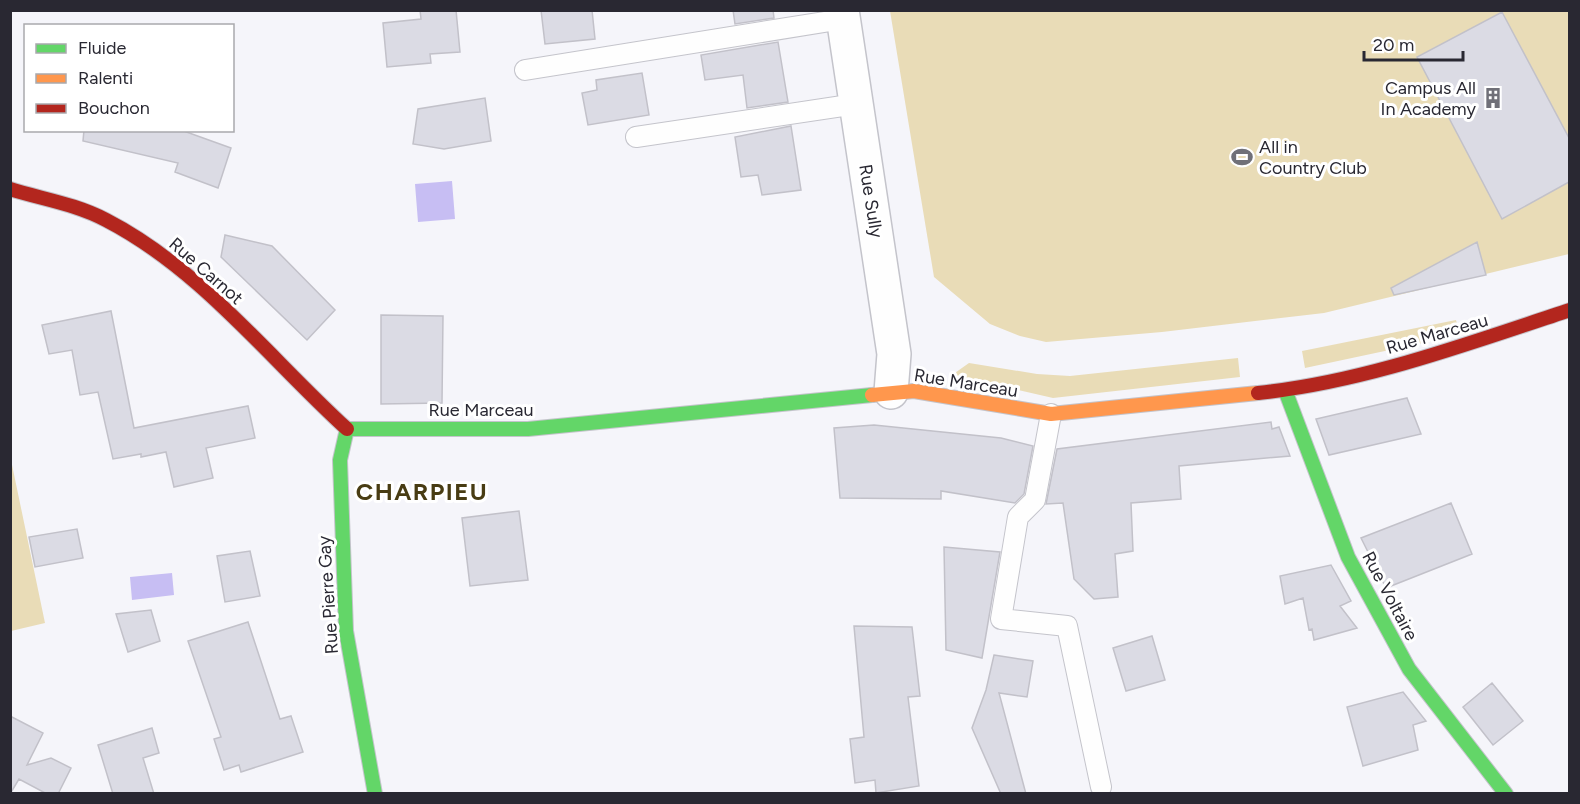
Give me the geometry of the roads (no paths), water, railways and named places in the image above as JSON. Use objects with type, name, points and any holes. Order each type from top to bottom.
[{"type":"street","name":"Rue Sully","points":[[843,15],[894,354],[891,392]]},
{"type":"street","name":"Rue Carnot","points":[[10,189],[105,219],[165,255],[256,340],[315,401],[347,429]]},
{"type":"street","name":"Rue Marceau","points":[[347,429],[528,429],[813,402],[891,392],[936,394],[1051,414],[1285,390],[1416,360],[1569,310]]},
{"type":"street","name":"Rue Voltaire","points":[[1285,390],[1348,557],[1403,659],[1506,794]]},
{"type":"street","name":"Rue Pierre Gay","points":[[347,429],[340,460],[346,631],[373,793]]},
{"type":"lane","points":[[525,70],[843,15]]},
{"type":"lane","points":[[636,137],[856,104]]},
{"type":"lane","points":[[1051,414],[1035,500],[1018,517],[1001,620],[1067,626],[1101,787]]},
{"type":"place","name":"Campus All In Academy","points":[[1493,98]]},
{"type":"place","name":"All in Country Club","points":[[1242,157]]},
{"type":"district","name":"CHARPIEU","points":[[422,491]]}]
